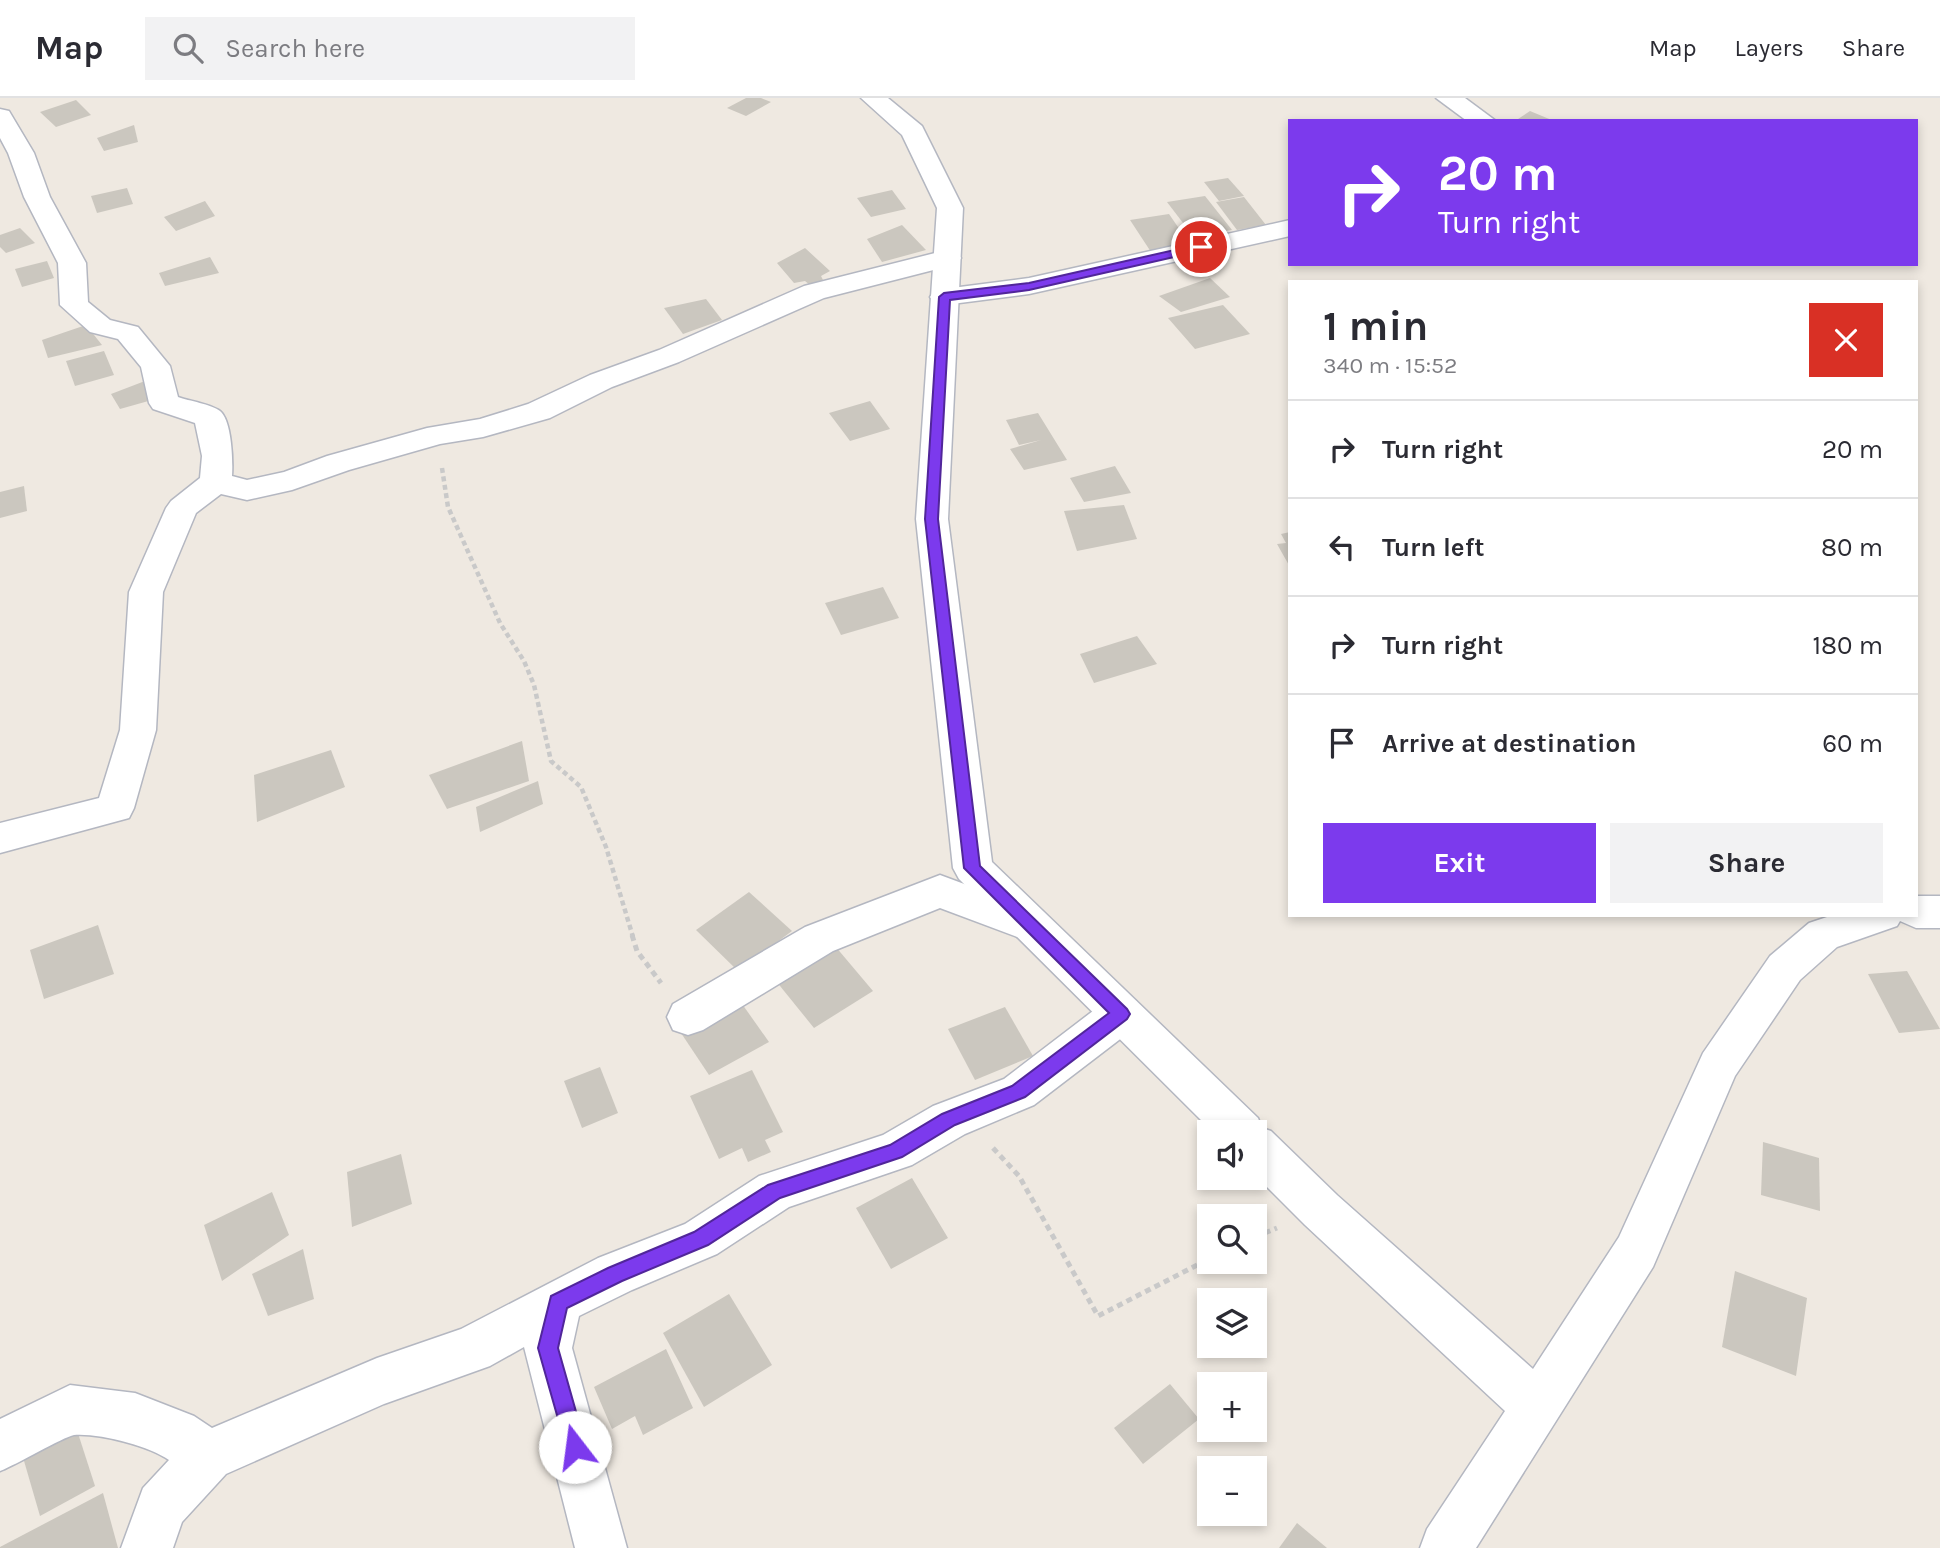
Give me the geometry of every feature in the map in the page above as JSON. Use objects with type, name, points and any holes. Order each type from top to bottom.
[{"type":"street","points":[[873,98],[913,131],[950,208],[932,519],[972,868],[1230,1120]]},
{"type":"street","points":[[1448,98],[1481,119]]},
{"type":"street","points":[[0,116],[21,153],[37,197],[72,263],[74,305],[100,326],[128,333],[155,366],[164,403],[209,417],[218,457],[215,482],[182,508],[146,592],[138,730],[115,808],[0,838]]},
{"type":"street","points":[[944,297],[1029,286],[1288,228]]},
{"type":"street","points":[[215,482],[247,490],[292,480],[338,463],[438,435],[482,428],[539,411],[814,292],[947,258]]},
{"type":"street","points":[[688,1017],[819,939],[940,891],[1031,926]]},
{"type":"street","points":[[1918,912],[1940,912]]},
{"type":"street","points":[[1446,1548],[1636,1252],[1718,1066],[1784,968],[1823,935],[1878,917]]},
{"type":"street","points":[[147,1548],[161,1506],[208,1456],[377,1382],[473,1349],[615,1274],[701,1239],[775,1191],[896,1151],[949,1120],[1019,1092],[1121,1014]]},
{"type":"street","points":[[1267,1157],[1321,1210],[1537,1406]]},
{"type":"street","points":[[558,1302],[548,1348],[601,1548]]},
{"type":"street","points":[[0,1446],[70,1410],[135,1418],[176,1434],[208,1456]]},
{"type":"path","points":[[407,444],[442,467],[448,508],[500,623],[524,661],[534,685],[551,761],[581,787],[606,847],[638,951],[672,1000],[688,1017]]},
{"type":"path","points":[[949,1120],[982,1136],[1019,1176],[1098,1317],[1197,1265]]},
{"type":"building","points":[[746,98],[761,98],[771,102],[746,116],[727,108]]},
{"type":"building","points":[[76,100],[91,115],[56,127],[40,112]]},
{"type":"building","points":[[1530,111],[1549,119],[1518,119]]},
{"type":"building","points":[[134,125],[138,142],[104,151],[97,138]]},
{"type":"building","points":[[1228,178],[1244,196],[1219,201],[1204,182]]},
{"type":"building","points":[[127,188],[133,204],[97,213],[91,196]]},
{"type":"building","points":[[892,190],[906,209],[871,217],[857,198]]},
{"type":"building","points":[[1205,196],[1232,230],[1193,236],[1167,202]]},
{"type":"building","points":[[1244,197],[1266,225],[1237,230],[1216,202]]},
{"type":"building","points":[[205,201],[215,216],[176,231],[164,217]]},
{"type":"building","points":[[1169,214],[1191,246],[1151,252],[1130,220]]},
{"type":"building","points":[[902,225],[926,250],[882,262],[867,239]]},
{"type":"building","points":[[20,228],[35,243],[6,253],[0,247],[0,235]]},
{"type":"building","points":[[805,248],[830,271],[821,276],[823,280],[810,285],[805,281],[794,283],[777,263]]},
{"type":"building","points":[[210,257],[219,273],[165,286],[159,273]]},
{"type":"building","points":[[47,261],[54,278],[22,287],[15,269]]},
{"type":"building","points":[[1210,278],[1230,297],[1181,312],[1159,296]]},
{"type":"building","points":[[706,299],[722,320],[683,334],[664,308]]},
{"type":"building","points":[[1223,305],[1250,334],[1195,349],[1168,318]]},
{"type":"building","points":[[86,325],[102,345],[48,358],[42,340]]},
{"type":"building","points":[[104,351],[114,375],[75,386],[66,361]]},
{"type":"building","points":[[145,381],[152,400],[120,409],[111,394]]},
{"type":"building","points":[[870,401],[890,429],[850,441],[829,413]]},
{"type":"building","points":[[1038,413],[1067,460],[1024,470],[1010,449],[1041,440],[1019,445],[1006,420]]},
{"type":"building","points":[[1115,466],[1131,493],[1084,502],[1070,478]]},
{"type":"building","points":[[24,486],[27,511],[0,518],[0,492]]},
{"type":"building","points":[[1124,505],[1137,539],[1077,551],[1064,511]]},
{"type":"building","points":[[1288,532],[1288,563],[1277,544],[1286,543],[1281,534]]},
{"type":"building","points":[[883,587],[899,618],[841,635],[825,603]]},
{"type":"building","points":[[1137,636],[1157,664],[1094,683],[1080,654]]},
{"type":"building","points":[[522,741],[529,781],[447,809],[429,775]]},
{"type":"building","points":[[331,750],[345,787],[257,822],[254,775]]},
{"type":"building","points":[[538,781],[543,804],[480,832],[476,807]]},
{"type":"building","points":[[749,892],[792,931],[738,971],[696,930]]},
{"type":"building","points":[[98,925],[114,974],[44,999],[30,950]]},
{"type":"building","points":[[835,946],[873,991],[814,1028],[776,981]]},
{"type":"building","points":[[1907,971],[1940,1029],[1899,1033],[1868,974]]},
{"type":"building","points":[[740,1001],[769,1042],[709,1075],[681,1033]]},
{"type":"building","points":[[1005,1007],[1033,1056],[975,1080],[948,1029]]},
{"type":"building","points":[[600,1067],[618,1113],[582,1128],[564,1081]]},
{"type":"building","points":[[752,1070],[783,1132],[765,1140],[771,1152],[748,1162],[742,1148],[719,1159],[690,1096]]},
{"type":"building","points":[[1763,1142],[1819,1158],[1820,1211],[1761,1195]]},
{"type":"building","points":[[401,1154],[412,1204],[352,1227],[347,1172]]},
{"type":"building","points":[[912,1178],[948,1238],[891,1269],[856,1208]]},
{"type":"building","points":[[272,1192],[289,1235],[222,1281],[204,1225]]},
{"type":"building","points":[[303,1249],[314,1299],[268,1316],[252,1274]]},
{"type":"building","points":[[1735,1271],[1807,1298],[1796,1376],[1722,1347]]},
{"type":"building","points":[[729,1294],[772,1365],[704,1407],[663,1333]]},
{"type":"building","points":[[666,1349],[693,1408],[643,1435],[635,1416],[612,1429],[594,1387]]},
{"type":"building","points":[[1170,1384],[1197,1417],[1197,1421],[1143,1464],[1114,1428]]},
{"type":"building","points":[[75,1424],[95,1486],[40,1516],[22,1454]]},
{"type":"building","points":[[103,1493],[118,1548],[0,1548],[0,1547]]},
{"type":"building","points":[[1297,1523],[1327,1548],[1279,1548]]},
{"type":"route","points":[[575,1447],[548,1348],[558,1302],[615,1274],[701,1239],[775,1191],[896,1151],[949,1120],[1019,1092],[1121,1014],[972,868],[932,519],[944,297],[1029,286],[1201,247]]}]
